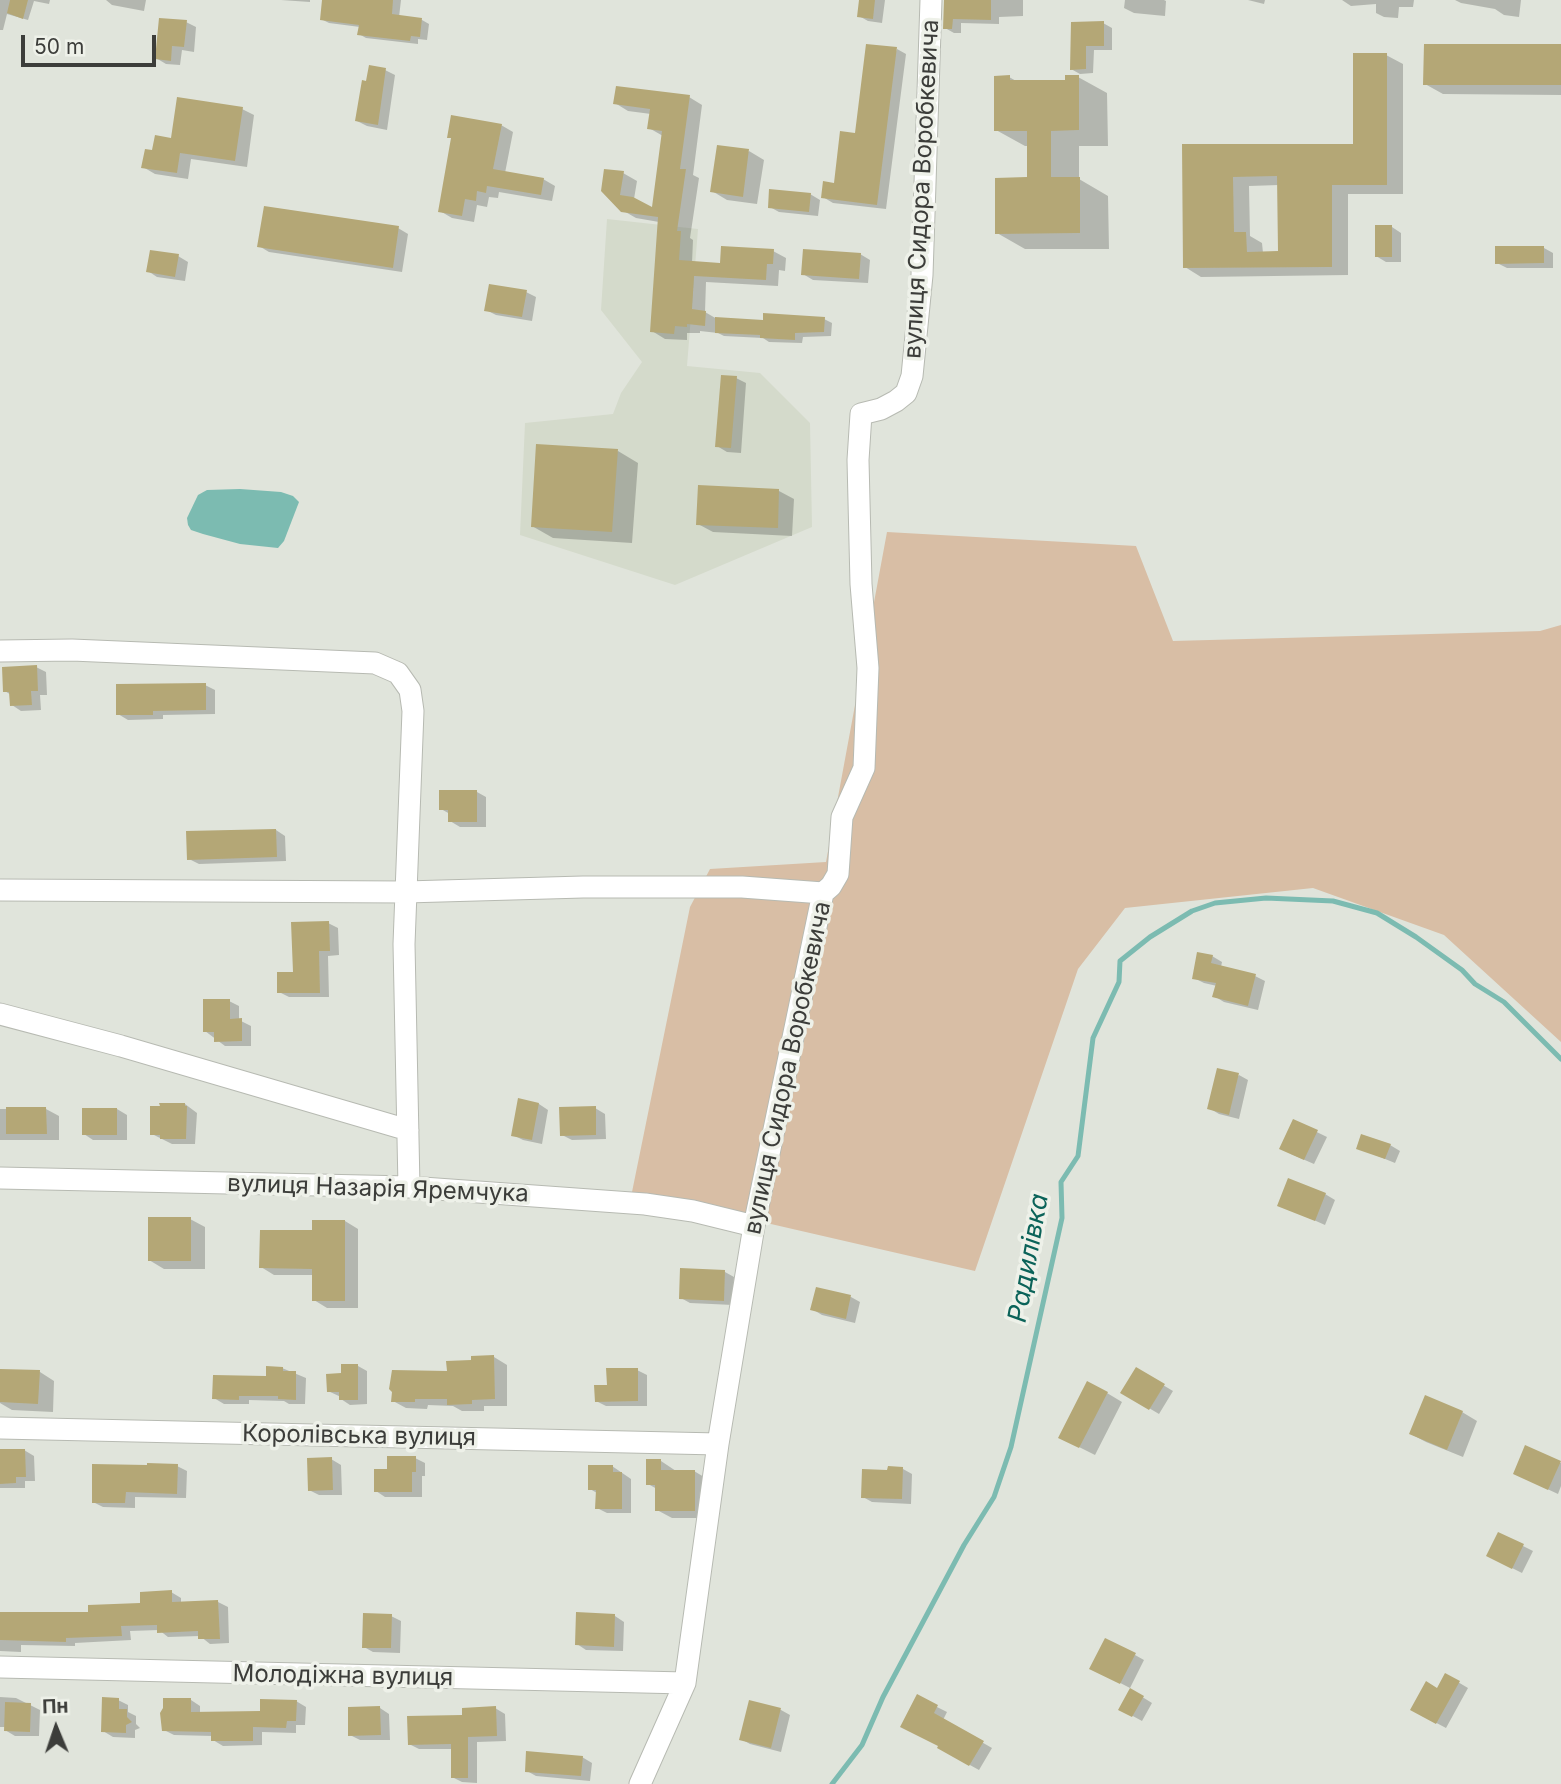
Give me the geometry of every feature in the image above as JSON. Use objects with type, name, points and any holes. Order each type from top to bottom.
[{"type":"street","name":"вулиця Сидора Воробкевича","points":[[640,1784],[685,1683],[718,1444],[754,1226],[823,893],[838,874],[842,817],[864,768],[868,668],[861,584],[858,460],[860,414],[881,409],[906,393],[912,376],[922,275],[931,0]]},
{"type":"street","points":[[0,651],[72,650],[375,663],[398,673],[410,690],[413,711],[404,944],[409,1187]]},
{"type":"street","points":[[0,890],[406,891],[742,887],[823,893]]},
{"type":"street","points":[[0,1014],[121,1046],[408,1130]]},
{"type":"street","name":"вулиця Назарія Яремчука","points":[[0,1178],[409,1187],[645,1203],[754,1226]]},
{"type":"street","name":"Королівська вулиця","points":[[0,1428],[718,1444]]},
{"type":"street","name":"Молодіжна вулиця","points":[[0,1667],[685,1683]]},
{"type":"shaded area","points":[[607,219],[698,229],[687,366],[760,373],[810,423],[812,527],[675,585],[520,535],[525,423],[613,414],[621,393],[642,362],[601,310]]},
{"type":"shaded area","points":[[887,532],[1136,546],[1173,641],[1540,631],[1561,625],[1561,1042],[1444,935],[1313,888],[1125,908],[1078,969],[975,1271],[632,1192],[690,907],[710,869],[826,862]]},
{"type":"water","points":[[207,490],[281,492],[293,496],[299,502],[284,541],[278,548],[240,544],[191,530],[187,518],[198,495]]},
{"type":"building","points":[[10,0],[28,0],[23,19],[7,13]]},
{"type":"building","points":[[322,0],[393,0],[392,14],[422,18],[420,37],[411,36],[410,41],[357,35],[359,25],[320,20]]},
{"type":"building","points":[[859,0],[875,0],[873,19],[857,17]]},
{"type":"building","points":[[944,0],[991,0],[991,20],[953,19],[952,29],[943,29]]},
{"type":"building","points":[[159,18],[187,20],[184,47],[172,46],[171,61],[155,59]]},
{"type":"building","points":[[1104,21],[1104,46],[1086,46],[1086,69],[1070,70],[1071,22]]},
{"type":"building","points":[[866,44],[897,47],[877,205],[821,198],[823,181],[834,183],[840,131],[855,133]]},
{"type":"building","points":[[1424,44],[1561,44],[1561,85],[1423,85]]},
{"type":"building","points":[[1353,53],[1387,53],[1387,185],[1332,185],[1332,267],[1183,268],[1182,144],[1353,144]],"holes":[[[1277,176],[1278,251],[1247,252],[1246,232],[1234,232],[1233,177]]]},
{"type":"building","points":[[369,65],[386,68],[378,125],[355,121],[362,80],[366,81]]},
{"type":"building","points":[[1010,75],[1010,80],[1065,80],[1065,75],[1079,75],[1079,130],[1051,131],[1051,177],[1080,177],[1080,233],[995,234],[995,178],[1027,177],[1027,131],[994,131],[994,76]]},
{"type":"building","points":[[616,86],[690,95],[680,169],[686,169],[677,231],[681,231],[679,260],[720,263],[721,246],[774,249],[773,264],[767,264],[766,280],[694,276],[692,309],[706,311],[705,326],[675,326],[674,334],[650,332],[658,217],[621,212],[601,191],[604,169],[624,171],[620,195],[633,197],[652,207],[662,131],[647,129],[650,109],[613,104]]},
{"type":"building","points":[[177,97],[243,107],[235,161],[180,153],[177,173],[141,168],[145,149],[152,150],[155,135],[171,138]]},
{"type":"building","points":[[451,115],[502,124],[493,169],[544,178],[541,195],[487,186],[486,193],[477,191],[476,201],[465,199],[462,216],[438,212],[451,138],[447,138]]},
{"type":"building","points":[[717,145],[749,149],[743,197],[710,192]]},
{"type":"building","points":[[769,189],[811,193],[809,212],[768,208]]},
{"type":"building","points":[[264,206],[399,226],[393,268],[257,247]]},
{"type":"building","points":[[1375,225],[1392,225],[1392,257],[1375,257]]},
{"type":"building","points":[[1495,246],[1544,246],[1544,263],[1495,264]]},
{"type":"building","points":[[803,249],[861,253],[859,279],[801,275]]},
{"type":"building","points":[[150,250],[179,254],[175,277],[146,272]]},
{"type":"building","points":[[489,284],[527,290],[522,317],[484,311]]},
{"type":"building","points":[[763,313],[825,317],[824,332],[795,333],[795,340],[715,333],[715,317],[763,320]]},
{"type":"building","points":[[721,375],[737,376],[731,448],[715,447]]},
{"type":"building","points":[[536,444],[618,449],[612,532],[531,527]]},
{"type":"building","points":[[698,485],[779,489],[778,528],[696,525]]},
{"type":"building","points":[[37,665],[38,691],[31,691],[32,705],[10,706],[9,692],[3,692],[2,667]]},
{"type":"building","points":[[206,683],[206,710],[116,715],[116,684]]},
{"type":"building","points":[[439,790],[477,790],[477,822],[448,822],[448,810],[439,810]]},
{"type":"building","points":[[276,829],[277,857],[187,860],[186,831]]},
{"type":"building","points":[[329,921],[330,951],[319,951],[320,993],[277,993],[277,972],[293,972],[291,922]]},
{"type":"building","points":[[1197,952],[1213,955],[1211,963],[1256,974],[1248,1006],[1212,997],[1216,983],[1192,979]]},
{"type":"building","points":[[203,999],[230,999],[230,1019],[242,1018],[242,1041],[214,1042],[214,1032],[203,1032]]},
{"type":"building","points":[[1217,1068],[1239,1073],[1229,1115],[1207,1109]]},
{"type":"building","points":[[518,1098],[539,1103],[532,1140],[511,1136]]},
{"type":"building","points":[[159,1103],[185,1103],[186,1139],[160,1139],[160,1135],[150,1135],[150,1106],[160,1106]]},
{"type":"building","points":[[596,1106],[596,1135],[560,1136],[559,1107]]},
{"type":"building","points":[[6,1107],[46,1107],[47,1134],[6,1134]]},
{"type":"building","points":[[82,1108],[117,1108],[117,1135],[82,1135]]},
{"type":"building","points":[[1293,1119],[1318,1130],[1304,1160],[1279,1149]]},
{"type":"building","points":[[1361,1134],[1391,1144],[1385,1159],[1356,1149]]},
{"type":"building","points":[[1288,1178],[1326,1193],[1315,1221],[1277,1206]]},
{"type":"building","points":[[148,1217],[191,1217],[191,1261],[148,1261]]},
{"type":"building","points":[[312,1220],[345,1220],[345,1301],[312,1301],[312,1269],[259,1268],[260,1230],[312,1230]]},
{"type":"building","points":[[680,1268],[725,1270],[724,1301],[679,1299]]},
{"type":"building","points":[[816,1287],[851,1295],[846,1319],[810,1310]]},
{"type":"building","points":[[494,1355],[495,1399],[472,1400],[472,1404],[447,1405],[447,1399],[391,1402],[392,1392],[389,1389],[392,1370],[447,1371],[446,1361],[471,1360],[471,1356]]},
{"type":"building","points":[[341,1364],[358,1364],[358,1400],[339,1400],[339,1392],[327,1392],[326,1374],[341,1373]]},
{"type":"building","points":[[266,1366],[283,1367],[283,1371],[296,1371],[296,1400],[278,1399],[278,1396],[239,1396],[239,1400],[212,1399],[213,1375],[266,1376]]},
{"type":"building","points":[[1136,1367],[1165,1384],[1149,1410],[1120,1393]]},
{"type":"building","points":[[606,1368],[638,1368],[638,1401],[595,1402],[594,1385],[607,1385]]},
{"type":"building","points":[[0,1369],[40,1370],[38,1404],[0,1402]]},
{"type":"building","points":[[1087,1381],[1108,1392],[1079,1448],[1058,1438]]},
{"type":"building","points":[[1425,1395],[1463,1411],[1447,1450],[1409,1434]]},
{"type":"building","points":[[1525,1445],[1561,1461],[1548,1490],[1513,1474]]},
{"type":"building","points":[[0,1449],[25,1449],[26,1477],[16,1477],[16,1483],[0,1484]]},
{"type":"building","points":[[387,1456],[416,1456],[416,1472],[412,1472],[412,1492],[374,1492],[374,1469],[387,1469]]},
{"type":"building","points":[[332,1457],[333,1490],[308,1491],[307,1458]]},
{"type":"building","points":[[646,1459],[661,1459],[661,1470],[695,1470],[695,1511],[655,1511],[655,1485],[646,1485]]},
{"type":"building","points":[[92,1464],[178,1464],[177,1494],[126,1492],[125,1503],[92,1503]]},
{"type":"building","points":[[588,1465],[613,1465],[613,1472],[622,1472],[622,1509],[595,1509],[596,1490],[588,1490]]},
{"type":"building","points":[[888,1466],[903,1467],[902,1499],[861,1498],[862,1469],[887,1470]]},
{"type":"building","points":[[1498,1532],[1524,1544],[1512,1569],[1486,1556]]},
{"type":"building","points":[[172,1590],[172,1602],[218,1600],[220,1639],[198,1639],[198,1631],[157,1633],[157,1625],[121,1626],[122,1636],[66,1638],[66,1642],[0,1640],[0,1612],[88,1612],[88,1605],[140,1603],[140,1592]]},
{"type":"building","points":[[576,1612],[615,1614],[614,1647],[575,1645]]},
{"type":"building","points":[[363,1613],[392,1614],[391,1648],[362,1648]]},
{"type":"building","points":[[1105,1638],[1136,1653],[1120,1684],[1089,1669]]},
{"type":"building","points":[[1445,1673],[1460,1681],[1436,1724],[1410,1710],[1426,1681],[1437,1688]]},
{"type":"building","points":[[1130,1688],[1144,1696],[1132,1717],[1118,1710]]},
{"type":"building","points":[[917,1694],[938,1705],[934,1713],[984,1741],[969,1766],[937,1748],[938,1746],[900,1727]]},
{"type":"building","points":[[102,1697],[119,1698],[119,1709],[127,1709],[127,1717],[132,1722],[126,1725],[126,1733],[101,1732]]},
{"type":"building","points":[[163,1698],[191,1698],[191,1712],[260,1711],[260,1699],[297,1700],[296,1721],[287,1721],[286,1728],[253,1727],[253,1741],[211,1741],[211,1732],[162,1731],[160,1713]]},
{"type":"building","points":[[749,1700],[781,1708],[771,1748],[739,1740]]},
{"type":"building","points":[[5,1702],[31,1703],[30,1732],[4,1731]]},
{"type":"building","points":[[380,1706],[381,1735],[348,1736],[348,1707]]},
{"type":"building","points":[[496,1706],[497,1736],[468,1737],[468,1778],[451,1778],[451,1744],[408,1745],[407,1716],[462,1715],[462,1708]]},
{"type":"building","points":[[526,1751],[583,1756],[581,1776],[525,1772]]},
{"type":"waterway","name":"Радилівка","points":[[832,1784],[862,1745],[883,1697],[964,1545],[994,1497],[1011,1447],[1062,1218],[1061,1182],[1078,1156],[1093,1038],[1119,982],[1120,961],[1150,937],[1192,911],[1215,903],[1266,898],[1333,901],[1377,913],[1416,937],[1462,970],[1475,984],[1504,1002],[1561,1059]]}]
